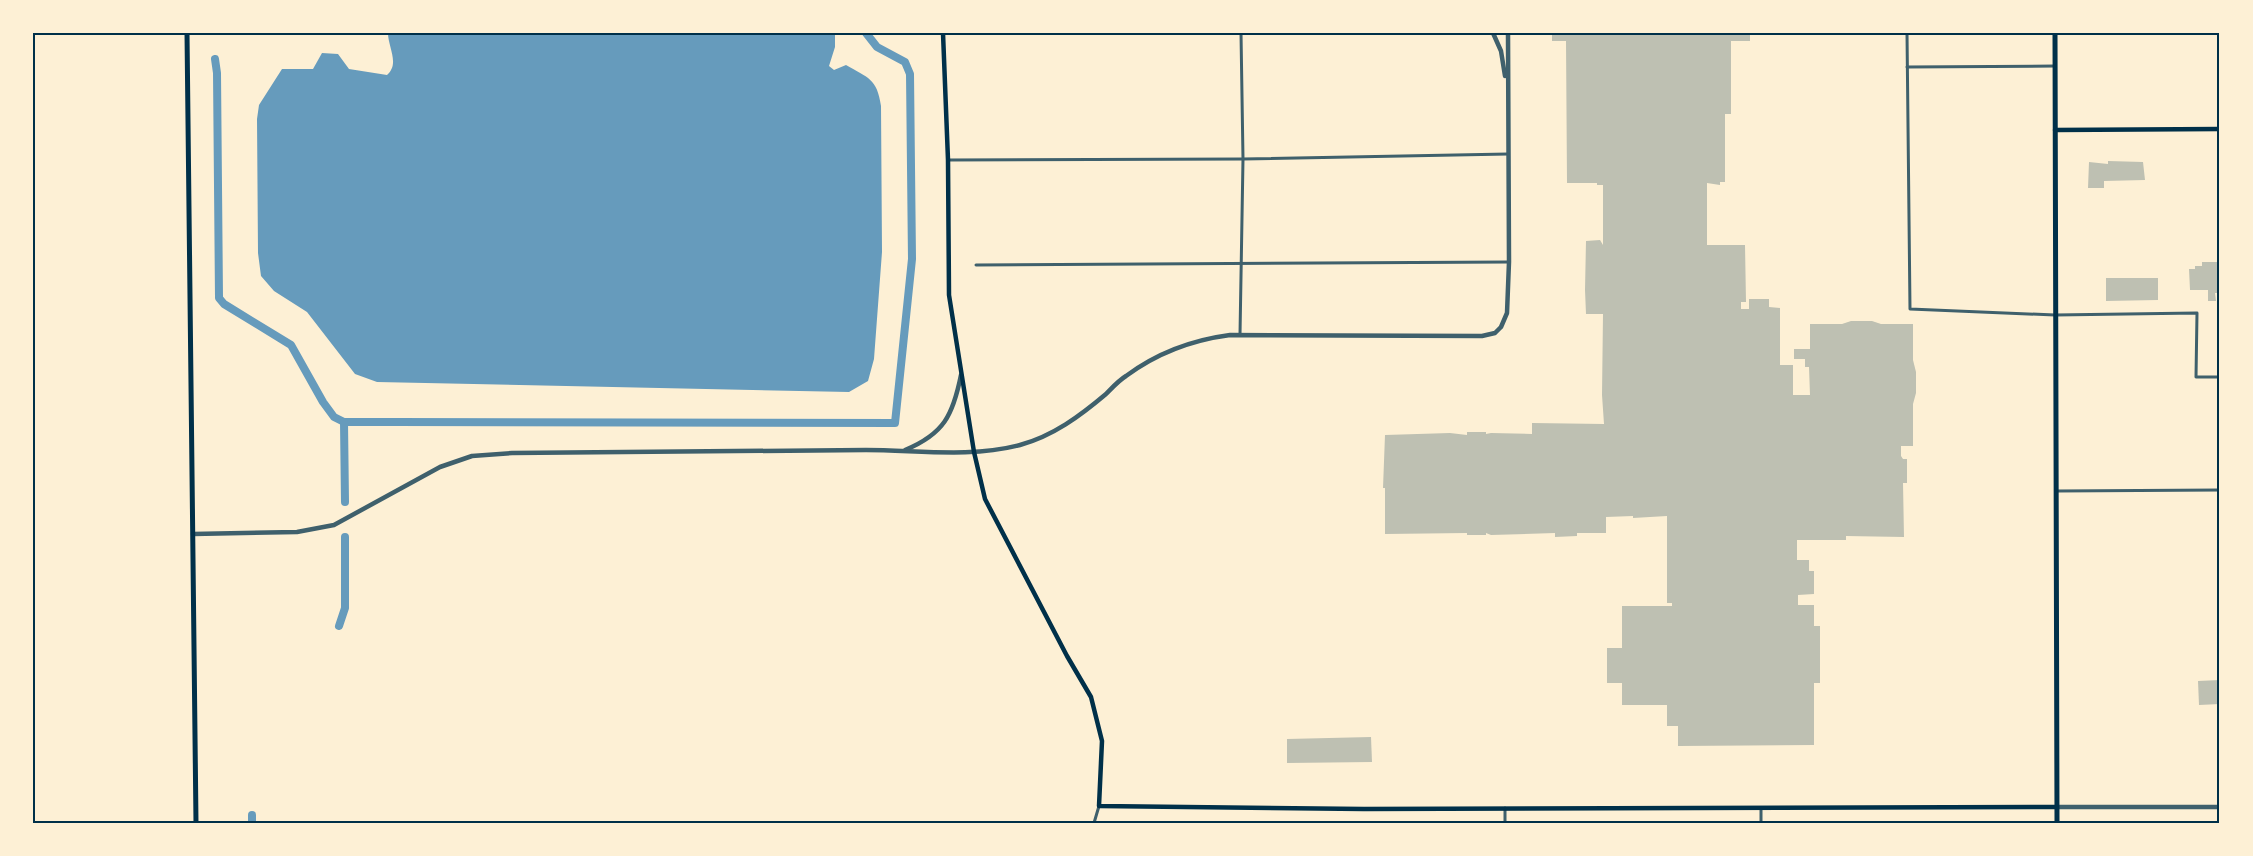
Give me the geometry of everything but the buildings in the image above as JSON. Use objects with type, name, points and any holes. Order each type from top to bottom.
[{"type":"main road","points":[[187,33],[196,823]]},
{"type":"main road","points":[[943,33],[948,160],[949,295],[974,452],[985,499],[1090,697],[1102,741],[1098,806],[1352,809],[1761,806],[2056,807]]},
{"type":"main road","points":[[2055,33],[2057,823]]},
{"type":"main road","points":[[2055,130],[2220,129]]},
{"type":"street","points":[[1240,335],[1243,159],[1241,33]]},
{"type":"street","points":[[1493,33],[1501,51],[1508,90]]},
{"type":"street","points":[[193,534],[297,532],[334,525],[440,467],[472,456],[512,453],[974,452],[1022,444],[1066,425],[1123,378],[1155,358],[1173,349],[1210,338],[1240,335],[1482,336],[1495,333],[1501,327],[1507,313],[1509,262],[1508,33]]},
{"type":"street","points":[[1907,33],[1910,309],[2055,315],[2197,314],[2196,377],[2220,376]]},
{"type":"street","points":[[1907,67],[2055,66]]},
{"type":"street","points":[[948,160],[1243,159],[1508,154]]},
{"type":"street","points":[[976,265],[1509,262]]},
{"type":"street","points":[[903,451],[921,443],[938,430],[950,416],[961,373]]},
{"type":"street","points":[[2055,490],[2220,490]]},
{"type":"street","points":[[1094,823],[1098,806]]},
{"type":"street","points":[[1761,806],[1761,823]]},
{"type":"street","points":[[2056,807],[2220,807]]},
{"type":"street","points":[[1505,808],[1505,823]]},
{"type":"water","points":[[388,33],[835,33],[835,47],[829,66],[834,70],[846,65],[866,76],[877,90],[881,106],[882,252],[874,359],[868,381],[849,392],[377,382],[355,374],[307,312],[274,291],[261,276],[258,253],[257,119],[259,105],[282,69],[313,69],[322,53],[338,54],[349,69],[387,75],[393,66]]},
{"type":"waterway","points":[[215,59],[219,298],[224,304],[291,345],[334,417],[344,422],[895,423],[912,259],[910,74],[905,62],[877,47],[866,33]]},
{"type":"waterway","points":[[344,422],[345,502]]},
{"type":"waterway","points":[[339,626],[345,608],[345,537]]},
{"type":"waterway","points":[[252,815],[252,823]]}]
